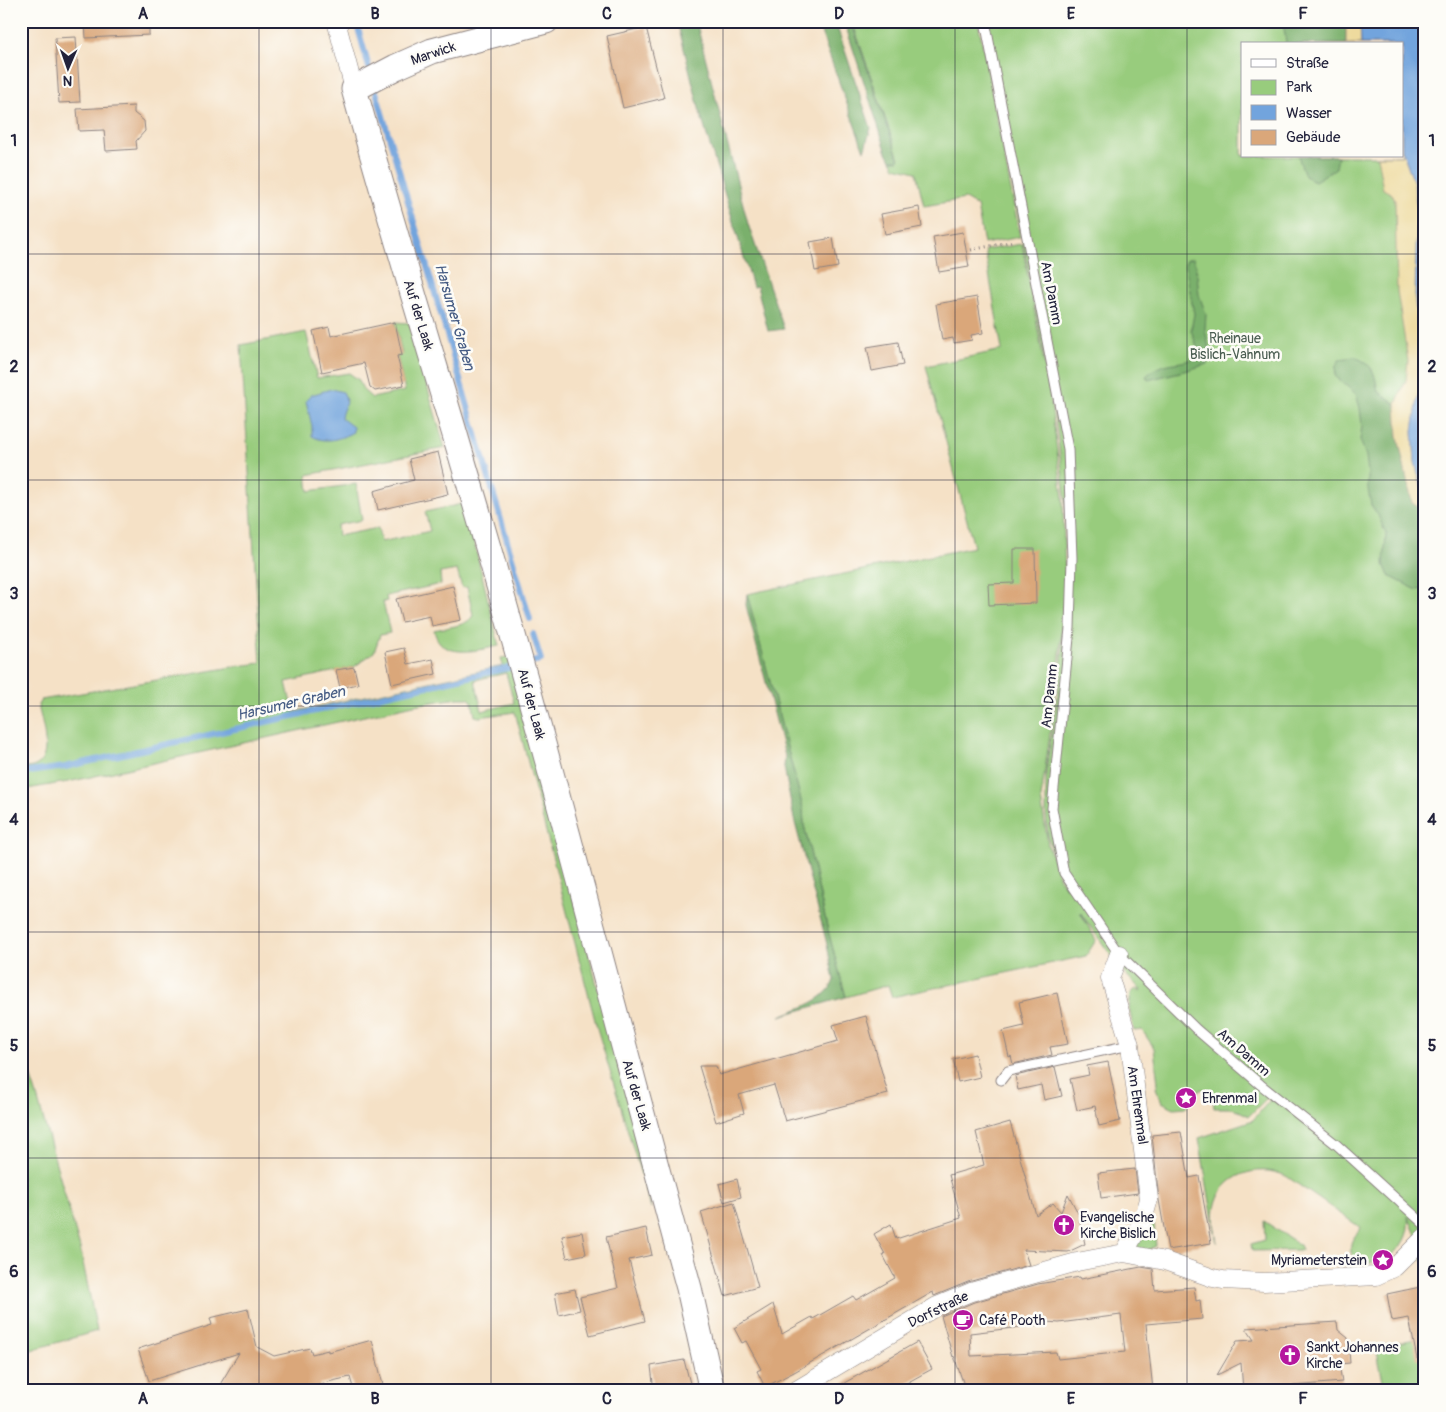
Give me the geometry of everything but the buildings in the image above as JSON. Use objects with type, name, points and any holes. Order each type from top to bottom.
[{"type":"main road","name":"Marwick","points":[[354,89],[432,51],[546,21]]},
{"type":"main road","name":"Auf der Laak","points":[[354,89],[523,669],[689,1288],[712,1391]]},
{"type":"street","name":"Auf der Laak","points":[[336,21],[354,89]]},
{"type":"street","name":"Am Ehrenmal","points":[[1119,954],[1110,978],[1130,1045],[1150,1199],[1143,1220],[1124,1253]]},
{"type":"street","points":[[1124,1253],[1165,1261],[1218,1279],[1264,1282],[1340,1278],[1376,1276],[1386,1273],[1395,1268],[1425,1237]]},
{"type":"street","name":"Dorfstraße","points":[[795,1391],[937,1306],[971,1292],[1077,1262],[1124,1253]]},
{"type":"lane","name":"Am Damm","points":[[985,21],[1068,449],[1072,558],[1070,628],[1052,808],[1064,873],[1119,954],[1197,1030],[1261,1085],[1337,1145],[1425,1225]]},
{"type":"lane","points":[[1002,1080],[1008,1072],[1130,1045]]},
{"type":"path","points":[[971,250],[1027,238]]},
{"type":"path","points":[[21,1182],[26,1202],[21,1203]]},
{"type":"green space","points":[[677,21],[696,21],[748,224],[784,329],[768,331],[757,286],[753,287],[701,116]]},
{"type":"green space","points":[[817,21],[835,21],[871,128],[864,151]]},
{"type":"green space","points":[[844,21],[851,21],[899,160],[891,160],[886,150]]},
{"type":"green space","points":[[852,21],[978,21],[1020,237],[984,244],[977,206],[965,199],[924,206],[916,172],[895,167],[891,160],[899,159]]},
{"type":"green space","name":"Rheinaue Bislich-Vahnum","points":[[982,21],[1425,21],[1425,1266],[1421,1256],[1424,1254],[1408,1216],[1407,1232],[1401,1246],[1391,1255],[1380,1261],[1368,1263],[1358,1261],[1352,1255],[1351,1244],[1361,1228],[1286,1176],[1275,1172],[1253,1171],[1242,1174],[1225,1187],[1219,1196],[1215,1208],[1216,1237],[1199,1138],[1253,1120],[1270,1100],[1267,1098],[1249,1116],[1233,1108],[1214,1108],[1213,1096],[1209,1090],[1202,1089],[1193,1096],[1187,1092],[1182,1097],[1189,1104],[1186,1107],[1174,1108],[1162,1102],[1156,1088],[1158,1084],[1154,1048],[1142,1030],[1134,1031],[1129,1008],[1131,993],[1136,989],[1142,991],[1120,968],[1080,912],[1096,940],[1086,956],[892,997],[888,985],[846,997],[828,931],[804,825],[803,808],[747,594],[974,547],[926,366],[1002,350],[985,250],[1022,244],[1050,395],[1063,498],[1065,580],[1059,669],[1041,798],[1048,845],[1060,879],[1066,888],[1048,836],[1046,771],[1061,673],[1069,528],[1054,407]]},
{"type":"green space","points":[[1283,21],[1346,21],[1346,42],[1286,42]]},
{"type":"green space","points":[[1299,158],[1338,158],[1336,168],[1315,181],[1305,176]]},
{"type":"green space","points":[[1193,258],[1196,265],[1199,295],[1206,314],[1205,329],[1209,348],[1207,364],[1148,380],[1146,376],[1157,368],[1186,361],[1196,356],[1199,352],[1191,330],[1194,314],[1185,264],[1187,259]]},
{"type":"green space","points":[[395,322],[409,323],[445,448],[307,475],[309,491],[356,484],[362,520],[337,525],[338,536],[378,528],[381,542],[430,531],[425,512],[462,504],[475,546],[499,646],[481,650],[461,651],[452,650],[438,640],[434,630],[456,626],[466,622],[473,615],[467,587],[462,588],[457,570],[440,573],[441,584],[386,596],[387,601],[383,602],[390,633],[380,635],[374,652],[354,667],[286,682],[293,712],[503,666],[501,658],[510,657],[649,1181],[651,1208],[597,1028],[515,712],[479,717],[475,716],[472,701],[468,698],[458,698],[414,705],[68,782],[21,790],[21,769],[37,765],[42,760],[44,754],[45,737],[38,705],[41,700],[261,663],[241,345],[306,332],[317,378],[349,373],[359,380],[363,390],[372,398],[405,391],[397,356],[402,354]],"holes":[[[506,673],[514,703],[482,711],[475,680]]]},
{"type":"green space","points":[[1355,357],[1370,366],[1378,391],[1396,404],[1398,437],[1412,503],[1425,511],[1425,589],[1417,590],[1389,576],[1384,564],[1386,534],[1378,515],[1371,505],[1366,456],[1360,440],[1362,426],[1360,408],[1356,394],[1335,376],[1336,366],[1340,359]]},
{"type":"green space","points":[[747,594],[803,808],[804,825],[828,931],[846,997],[780,1016],[819,999],[834,980],[826,940],[794,819],[784,767],[785,756],[746,605]]},
{"type":"green space","points":[[21,1048],[36,1093],[80,1248],[97,1331],[21,1353]]},
{"type":"green space","points":[[1264,1221],[1300,1245],[1302,1250],[1252,1251],[1251,1244],[1265,1240]]},
{"type":"green space","points":[[1151,1223],[1154,1225],[1156,1246],[1147,1251],[1138,1248],[1137,1245]]},
{"type":"green space","points":[[1425,1337],[1425,1391],[1385,1391],[1376,1347]]},
{"type":"sand","points":[[1346,21],[1360,21],[1361,42],[1346,42]]},
{"type":"sand","points":[[1404,155],[1414,183],[1417,209],[1420,358],[1424,375],[1413,431],[1415,462],[1425,500],[1425,511],[1412,503],[1398,437],[1396,404],[1406,380],[1408,361],[1397,291],[1395,201],[1392,194],[1383,189],[1377,158],[1404,158]]},
{"type":"water","points":[[1360,21],[1425,21],[1425,500],[1415,462],[1413,431],[1424,375],[1420,358],[1415,300],[1417,209],[1414,183],[1404,155],[1404,42],[1361,42]]},
{"type":"water","points":[[331,389],[343,392],[346,403],[341,418],[353,427],[353,432],[343,437],[322,440],[312,436],[312,426],[306,401],[311,395]]},
{"type":"waterway","name":"Harsumer Graben","points":[[356,21],[371,75]]},
{"type":"waterway","name":"Harsumer Graben","points":[[374,85],[530,619]]},
{"type":"waterway","name":"Harsumer Graben","points":[[526,663],[541,660],[533,634]]},
{"type":"waterway","name":"Harsumer Graben","points":[[21,773],[65,767],[517,666]]},
{"type":"place","name":"Ehrenmal","points":[[1186,1098]]},
{"type":"place","name":"Evangelische Kirche Bislich","points":[[1064,1225]]},
{"type":"place","name":"Myriameterstein","points":[[1383,1260]]},
{"type":"place","name":"Café Pooth","points":[[963,1320]]},
{"type":"place","name":"Sankt Johannes Kirche","points":[[1290,1355]]}]
